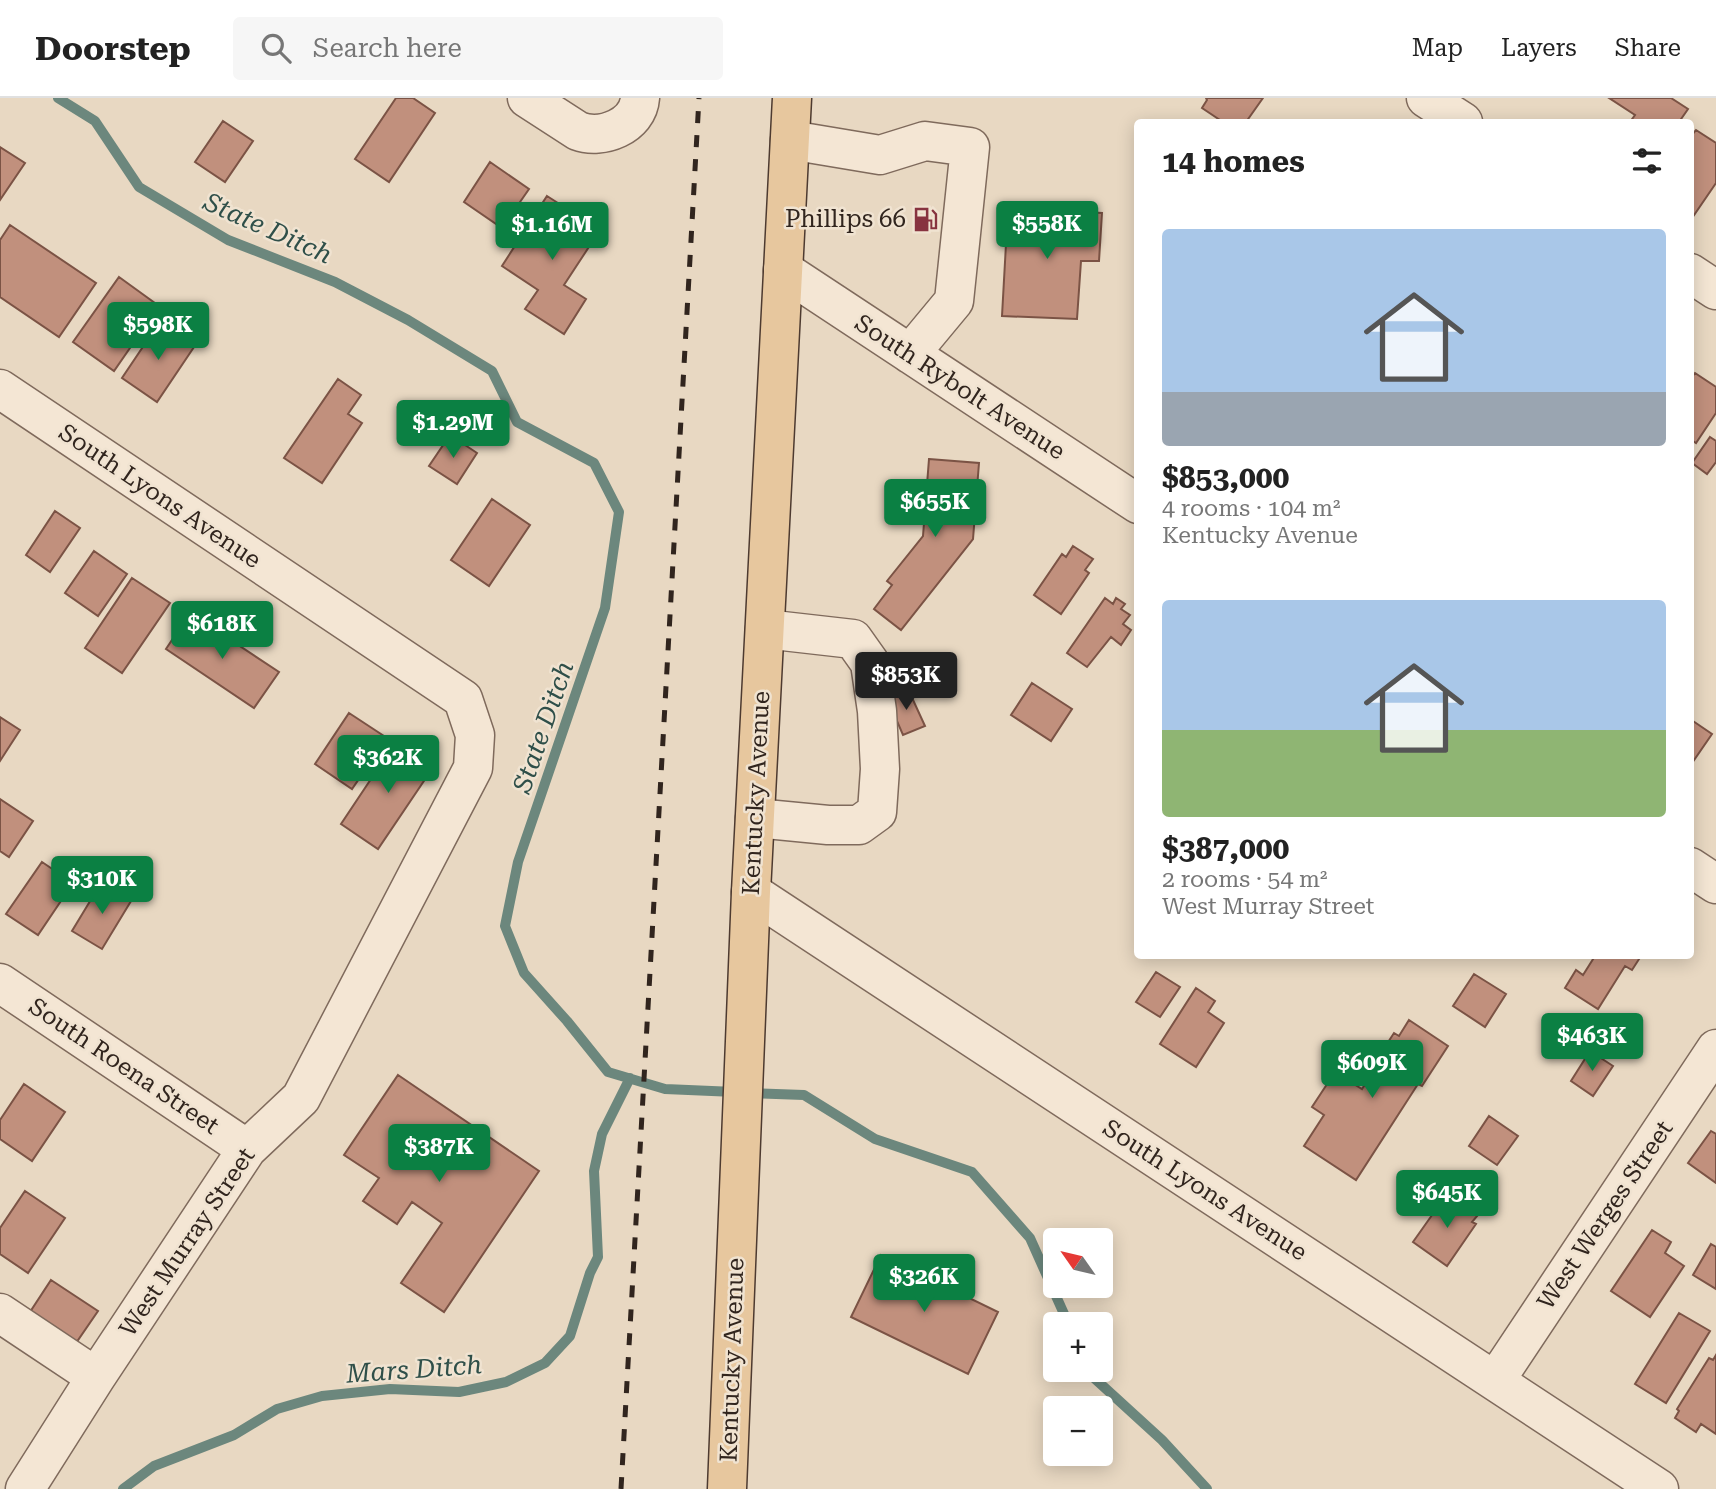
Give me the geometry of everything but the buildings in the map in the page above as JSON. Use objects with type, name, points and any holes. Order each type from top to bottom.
[{"type":"main road","name":"Kentucky Avenue","points":[[727,1489],[751,892],[792,98]]},
{"type":"street","points":[[527,98],[586,134],[615,130],[627,122],[640,103],[640,98]]},
{"type":"street","points":[[1426,98],[1458,119]]},
{"type":"street","points":[[790,140],[880,155],[925,141],[970,147],[954,301],[910,354]]},
{"type":"street","name":"South Rybolt Avenue","points":[[783,271],[1134,501]]},
{"type":"street","points":[[1694,276],[1716,290]]},
{"type":"street","name":"South Lyons Avenue","points":[[0,389],[463,699],[475,735]]},
{"type":"street","points":[[755,818],[859,825],[877,812],[879,780],[877,711],[870,663],[853,639],[765,629]]},
{"type":"street","name":"West Murray Street","points":[[25,1489],[247,1149],[302,1098],[473,768],[475,735]]},
{"type":"street","points":[[1694,870],[1716,884]]},
{"type":"street","name":"South Lyons Avenue","points":[[751,892],[1659,1489]]},
{"type":"street","name":"South Roena Street","points":[[0,983],[247,1149]]},
{"type":"street","name":"West Werges Street","points":[[1495,1381],[1716,1049]]},
{"type":"street","points":[[0,1313],[96,1377]]},
{"type":"waterway","name":"State Ditch","points":[[58,98],[95,121],[139,187],[228,240],[335,282],[408,320],[492,371],[517,422],[594,463],[619,512],[605,608],[518,862],[505,926],[524,973],[608,1072],[665,1089],[735,1092]]},
{"type":"waterway","name":"Mars Ditch","points":[[123,1489],[154,1466],[234,1435],[277,1409],[322,1396],[390,1389],[459,1392],[506,1382],[545,1363],[570,1336],[590,1273],[598,1257],[594,1171],[602,1134],[630,1078]]},
{"type":"waterway","name":"State Ditch","points":[[750,1093],[804,1095],[875,1139],[972,1172],[1030,1238],[1063,1312]]},
{"type":"waterway","name":"State Ditch","points":[[1098,1382],[1162,1440],[1207,1489]]},
{"type":"railway","points":[[621,1489],[699,98]]},
{"type":"place","name":"Phillips 66","points":[[926,219]]}]
